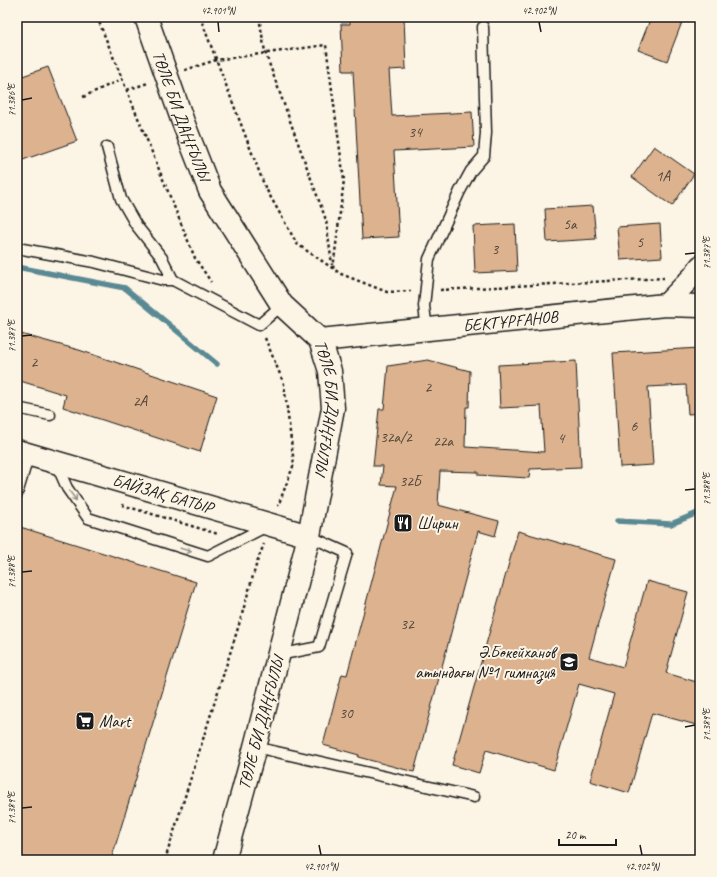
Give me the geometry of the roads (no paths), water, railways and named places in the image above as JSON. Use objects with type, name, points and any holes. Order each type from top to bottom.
[{"type":"street","name":"ТӨЛЕ БИ ДАҢҒЫЛЫ","points":[[146,17],[210,191],[282,305],[320,340],[330,371],[333,408],[309,536],[255,747],[224,860]]},
{"type":"street","points":[[665,305],[696,271]]},
{"type":"street","name":"БЕКТҰРҒАНОВ","points":[[320,340],[665,305],[700,306]]},
{"type":"street","name":"БАЙЗАҚ БАТЫР","points":[[23,452],[309,536]]},
{"type":"lane","points":[[427,330],[424,306],[430,259],[467,178],[484,156],[486,133],[484,27]]},
{"type":"lane","points":[[107,147],[121,198],[136,225],[162,258],[173,280]]},
{"type":"lane","points":[[17,248],[94,262],[163,280],[173,280],[259,325],[282,305]]},
{"type":"lane","points":[[17,408],[50,416]]},
{"type":"lane","points":[[17,494],[23,452]]},
{"type":"lane","points":[[56,462],[67,488],[88,518],[208,556],[271,524]]},
{"type":"lane","points":[[278,655],[319,647],[347,553],[309,536]]},
{"type":"lane","points":[[255,747],[474,797]]},
{"type":"waterway","points":[[17,267],[125,288],[217,364]]},
{"type":"waterway","points":[[617,521],[671,524],[700,512]]},
{"type":"place","name":"Ширин","points":[[403,523]]},
{"type":"place","name":"Ә.Бөкейханов атындағы №1 гимназия","points":[[569,662]]},
{"type":"place","name":"Mart","points":[[85,721]]}]
